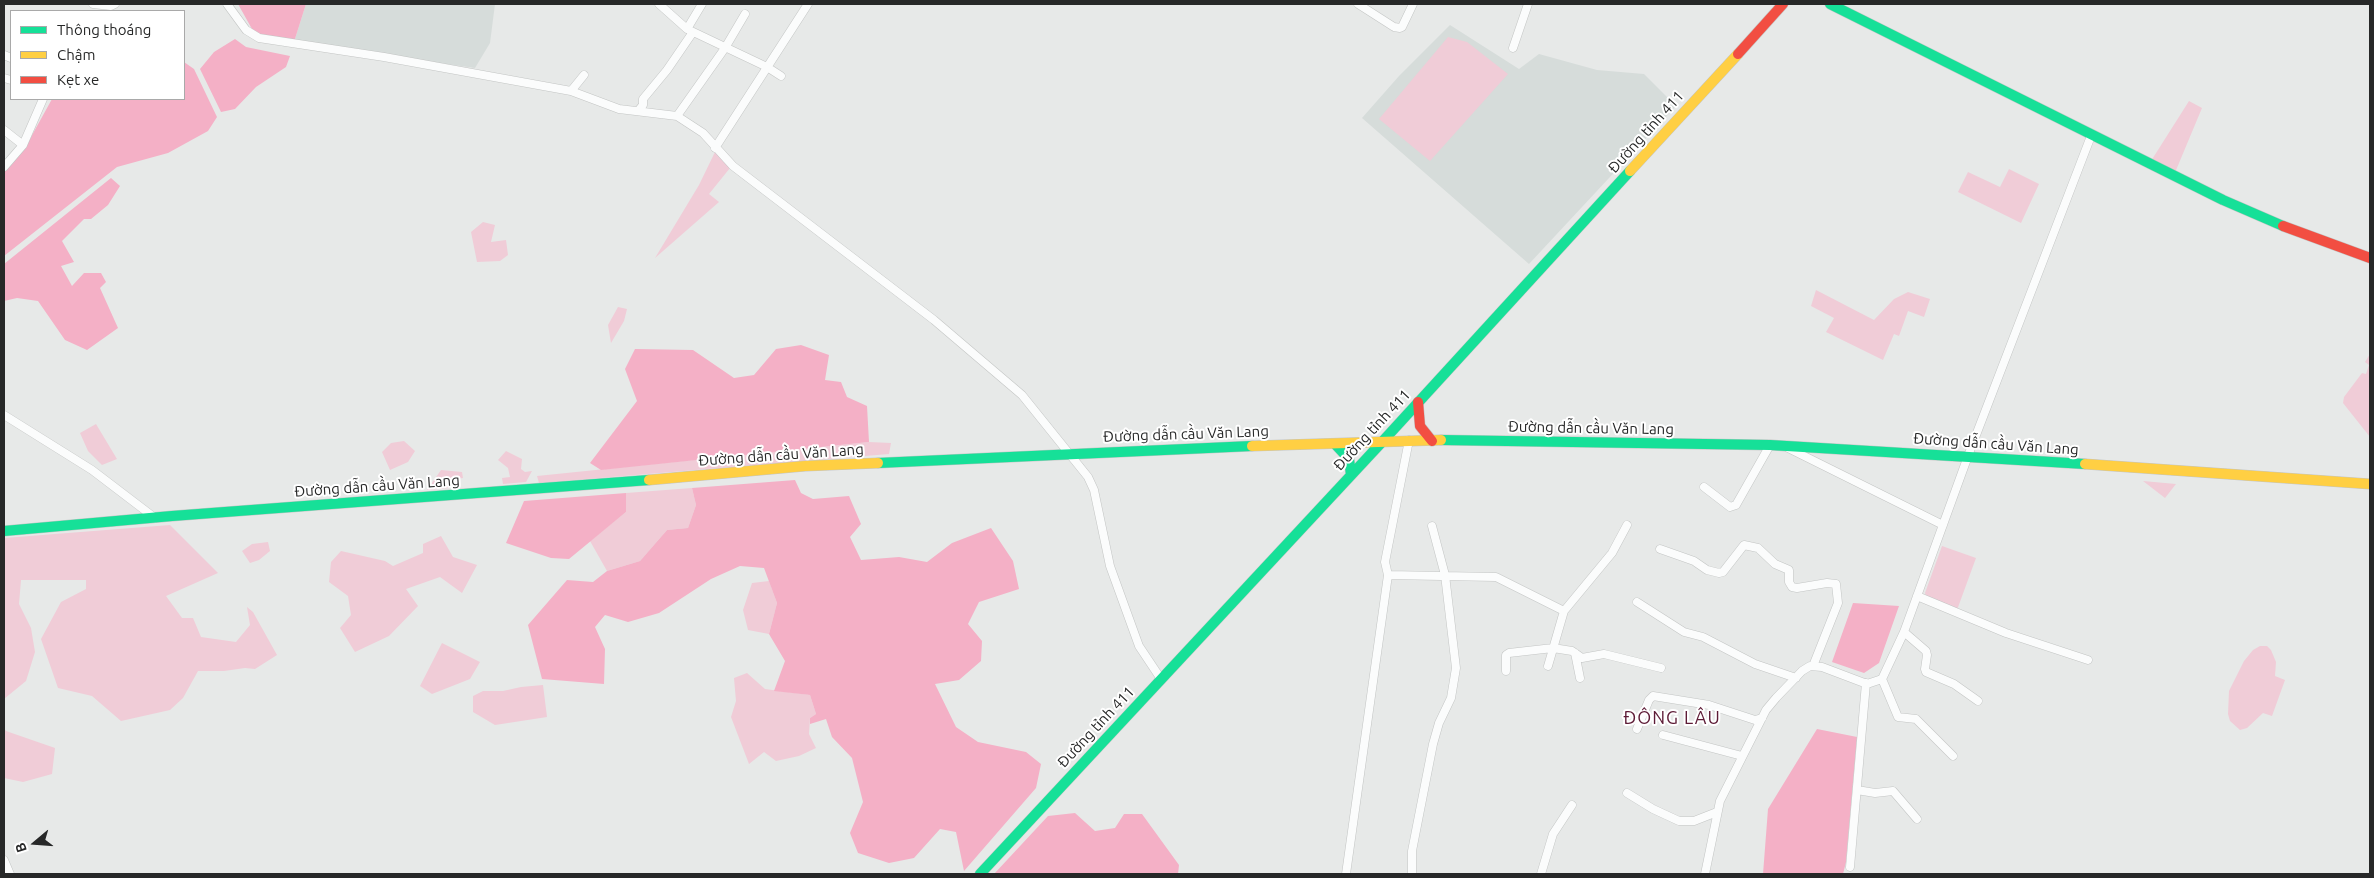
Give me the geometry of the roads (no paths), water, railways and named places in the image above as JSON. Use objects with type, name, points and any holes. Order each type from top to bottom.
[{"type":"main road","name":"Đường tỉnh 411","points":[[980,874],[1382,442],[1784,4]]},
{"type":"main road","points":[[1830,4],[2020,97],[2091,136],[2223,200],[2309,237],[2370,258]]},
{"type":"main road","points":[[1418,402],[1420,426],[1424,433],[1432,440]]},
{"type":"main road","name":"Đường dẫn cầu Văn Lang","points":[[4,531],[524,491],[805,466],[1069,453],[1409,440],[1770,445],[1968,456],[2370,484]]},
{"type":"main road","points":[[1335,444],[1348,458],[1351,475]]},
{"type":"street","points":[[93,4],[113,6]]},
{"type":"street","points":[[227,4],[246,30],[259,38],[384,57],[571,90],[619,109],[677,116],[703,133],[733,166],[934,320],[1022,395],[1088,477],[1094,490],[1110,566],[1139,646],[1160,679]]},
{"type":"street","points":[[659,4],[690,30],[768,67],[781,76]]},
{"type":"street","points":[[638,111],[643,105],[643,99],[663,76],[690,30],[702,4]]},
{"type":"street","points":[[715,148],[808,4]]},
{"type":"street","points":[[1358,4],[1394,27],[1400,28],[1412,4]]},
{"type":"street","points":[[1513,48],[1528,4]]},
{"type":"street","points":[[677,116],[725,48],[745,14]]},
{"type":"street","points":[[571,90],[584,75]]},
{"type":"street","points":[[4,167],[23,145],[43,100]]},
{"type":"street","points":[[4,130],[23,145]]},
{"type":"street","points":[[1705,874],[1717,812],[1742,756],[1762,718],[1776,698],[1802,671],[1813,666],[1822,667],[1866,683],[1877,682],[1882,679],[1904,632],[1968,456],[2091,136]]},
{"type":"street","points":[[4,415],[92,470],[155,518]]},
{"type":"street","points":[[1346,874],[1388,575],[1385,562],[1409,440]]},
{"type":"street","points":[[1704,488],[1730,507],[1736,505],[1770,445]]},
{"type":"street","points":[[1786,447],[1943,525]]},
{"type":"street","points":[[1548,666],[1564,611],[1612,553],[1627,525]]},
{"type":"street","points":[[1412,874],[1412,851],[1433,744],[1439,723],[1451,698],[1456,668],[1445,575],[1432,526]]},
{"type":"street","points":[[1660,549],[1694,561],[1707,570],[1719,574],[1723,572],[1744,545],[1758,548],[1775,564],[1788,568],[1790,571],[1789,582],[1792,587],[1797,588],[1832,582],[1836,584],[1838,603],[1813,666]]},
{"type":"street","points":[[1388,575],[1496,577],[1564,611]]},
{"type":"street","points":[[1917,596],[2006,633],[2088,660]]},
{"type":"street","points":[[1637,602],[1684,632],[1703,637],[1755,664],[1796,678]]},
{"type":"street","points":[[1904,632],[1927,653],[1926,672],[1954,684],[1978,701]]},
{"type":"street","points":[[1506,671],[1506,655],[1509,653],[1553,648],[1574,652],[1584,659],[1604,654],[1661,668]]},
{"type":"street","points":[[1574,652],[1580,678]]},
{"type":"street","points":[[1882,679],[1898,716],[1916,719],[1953,756]]},
{"type":"street","points":[[1850,868],[1866,683]]},
{"type":"street","points":[[1637,729],[1649,700],[1653,696],[1708,706],[1755,720],[1762,718]]},
{"type":"street","points":[[1663,735],[1742,756]]},
{"type":"street","points":[[1857,790],[1875,793],[1893,790],[1917,818]]},
{"type":"street","points":[[1627,793],[1653,809],[1679,820],[1694,821],[1717,812]]},
{"type":"street","points":[[1541,874],[1552,834],[1572,805]]},
{"type":"street","points":[[4,860],[7,873]]},
{"type":"district","name":"ĐÔNG LÂU","points":[[1672,718]]}]
